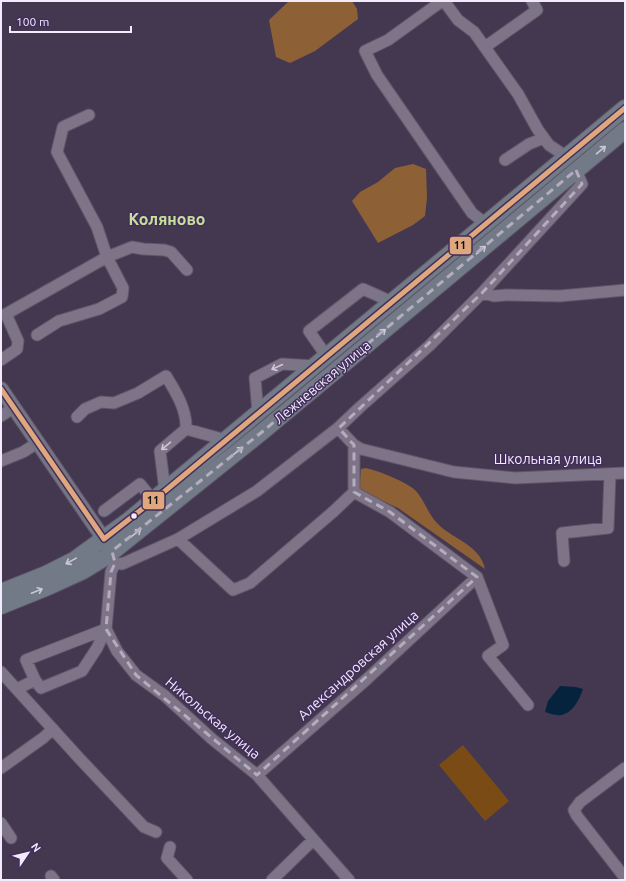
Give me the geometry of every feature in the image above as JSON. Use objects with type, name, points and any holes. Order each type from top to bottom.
[{"type":"highway","name":"Лежневская улица","points":[[1,592],[46,574],[74,560],[107,551],[159,496],[625,108]]},
{"type":"highway","name":"Лежневская улица","points":[[1,606],[83,571],[262,432],[625,130]]},
{"type":"main road","points":[[1,389],[107,551]]},
{"type":"main road","points":[[3,411],[107,551]]},
{"type":"street","points":[[486,224],[472,213],[377,75],[366,51],[388,40],[443,1],[458,20],[474,32],[518,94],[538,130],[549,145],[567,157]]},
{"type":"street","points":[[485,48],[538,10],[532,1]]},
{"type":"street","points":[[37,335],[59,321],[99,309],[122,297],[123,288],[107,257],[97,227],[57,152],[63,127],[89,116]]},
{"type":"street","points":[[505,160],[530,144],[544,138]]},
{"type":"street","points":[[107,551],[122,564],[178,539],[257,491],[338,428],[429,346],[482,293],[582,184],[576,170]]},
{"type":"street","points":[[1,360],[17,349],[18,341],[4,315],[107,257],[132,247],[164,250],[171,252],[187,270]]},
{"type":"street","points":[[258,413],[255,378],[282,364],[321,361],[309,331],[363,289],[392,302]]},
{"type":"street","points":[[482,293],[494,296],[560,296],[625,290]]},
{"type":"street","points":[[77,417],[85,409],[101,402],[114,403],[138,393],[166,376],[174,389],[186,418],[186,429],[160,451],[159,496]]},
{"type":"street","name":"Школьная улица","points":[[338,428],[354,445],[361,449],[454,472],[515,478],[625,473]]},
{"type":"street","points":[[186,429],[226,440]]},
{"type":"street","points":[[178,539],[233,590],[250,583],[354,492],[354,445]]},
{"type":"street","points":[[1,461],[31,447]]},
{"type":"street","points":[[564,561],[562,533],[608,528],[610,474]]},
{"type":"street","points":[[104,511],[140,484],[159,496]]},
{"type":"street","points":[[354,492],[390,512],[477,576],[503,645],[488,656],[528,705]]},
{"type":"street","points":[[106,629],[26,660],[35,680],[41,688],[82,671],[97,648],[106,629],[111,572],[107,551]]},
{"type":"street","name":"Александровская улица","points":[[258,775],[367,679],[477,576]]},
{"type":"street","name":"Никольская улица","points":[[106,629],[117,651],[136,675],[165,696],[212,738],[258,775],[349,880]]},
{"type":"street","points":[[1,672],[144,827],[156,832]]},
{"type":"street","points":[[17,689],[35,680]]},
{"type":"street","points":[[1,768],[43,738],[53,729]]},
{"type":"street","points":[[625,768],[580,802],[574,810],[577,816],[625,876]]},
{"type":"street","points":[[1,823],[11,838]]},
{"type":"street","points":[[272,880],[313,840]]},
{"type":"street","points":[[170,847],[167,858],[187,880]]},
{"type":"highlighted area","points":[[576,170],[582,184],[482,293],[339,428],[354,445],[354,492],[390,512],[477,577],[257,775],[136,675],[106,629],[111,572],[115,563],[112,551],[262,432]]},
{"type":"shaded area","points":[[289,1],[352,1],[357,9],[358,19],[315,51],[290,63],[276,57],[269,20]]},
{"type":"shaded area","points":[[413,164],[426,169],[427,198],[425,216],[413,225],[378,243],[352,201],[360,192],[378,182],[395,168]]},
{"type":"shaded area","points":[[366,468],[392,477],[416,491],[436,522],[442,528],[471,548],[482,560],[485,569],[398,508],[359,490],[361,469]]},
{"type":"shaded area","points":[[463,745],[509,801],[485,821],[439,765]]},
{"type":"water","points":[[560,686],[583,689],[577,702],[569,712],[555,715],[545,712],[548,701]]},
{"type":"transit line","name":"11","points":[[1,389],[104,539],[165,491],[625,108]]},
{"type":"district","name":"Коляново","points":[[167,219]]}]
